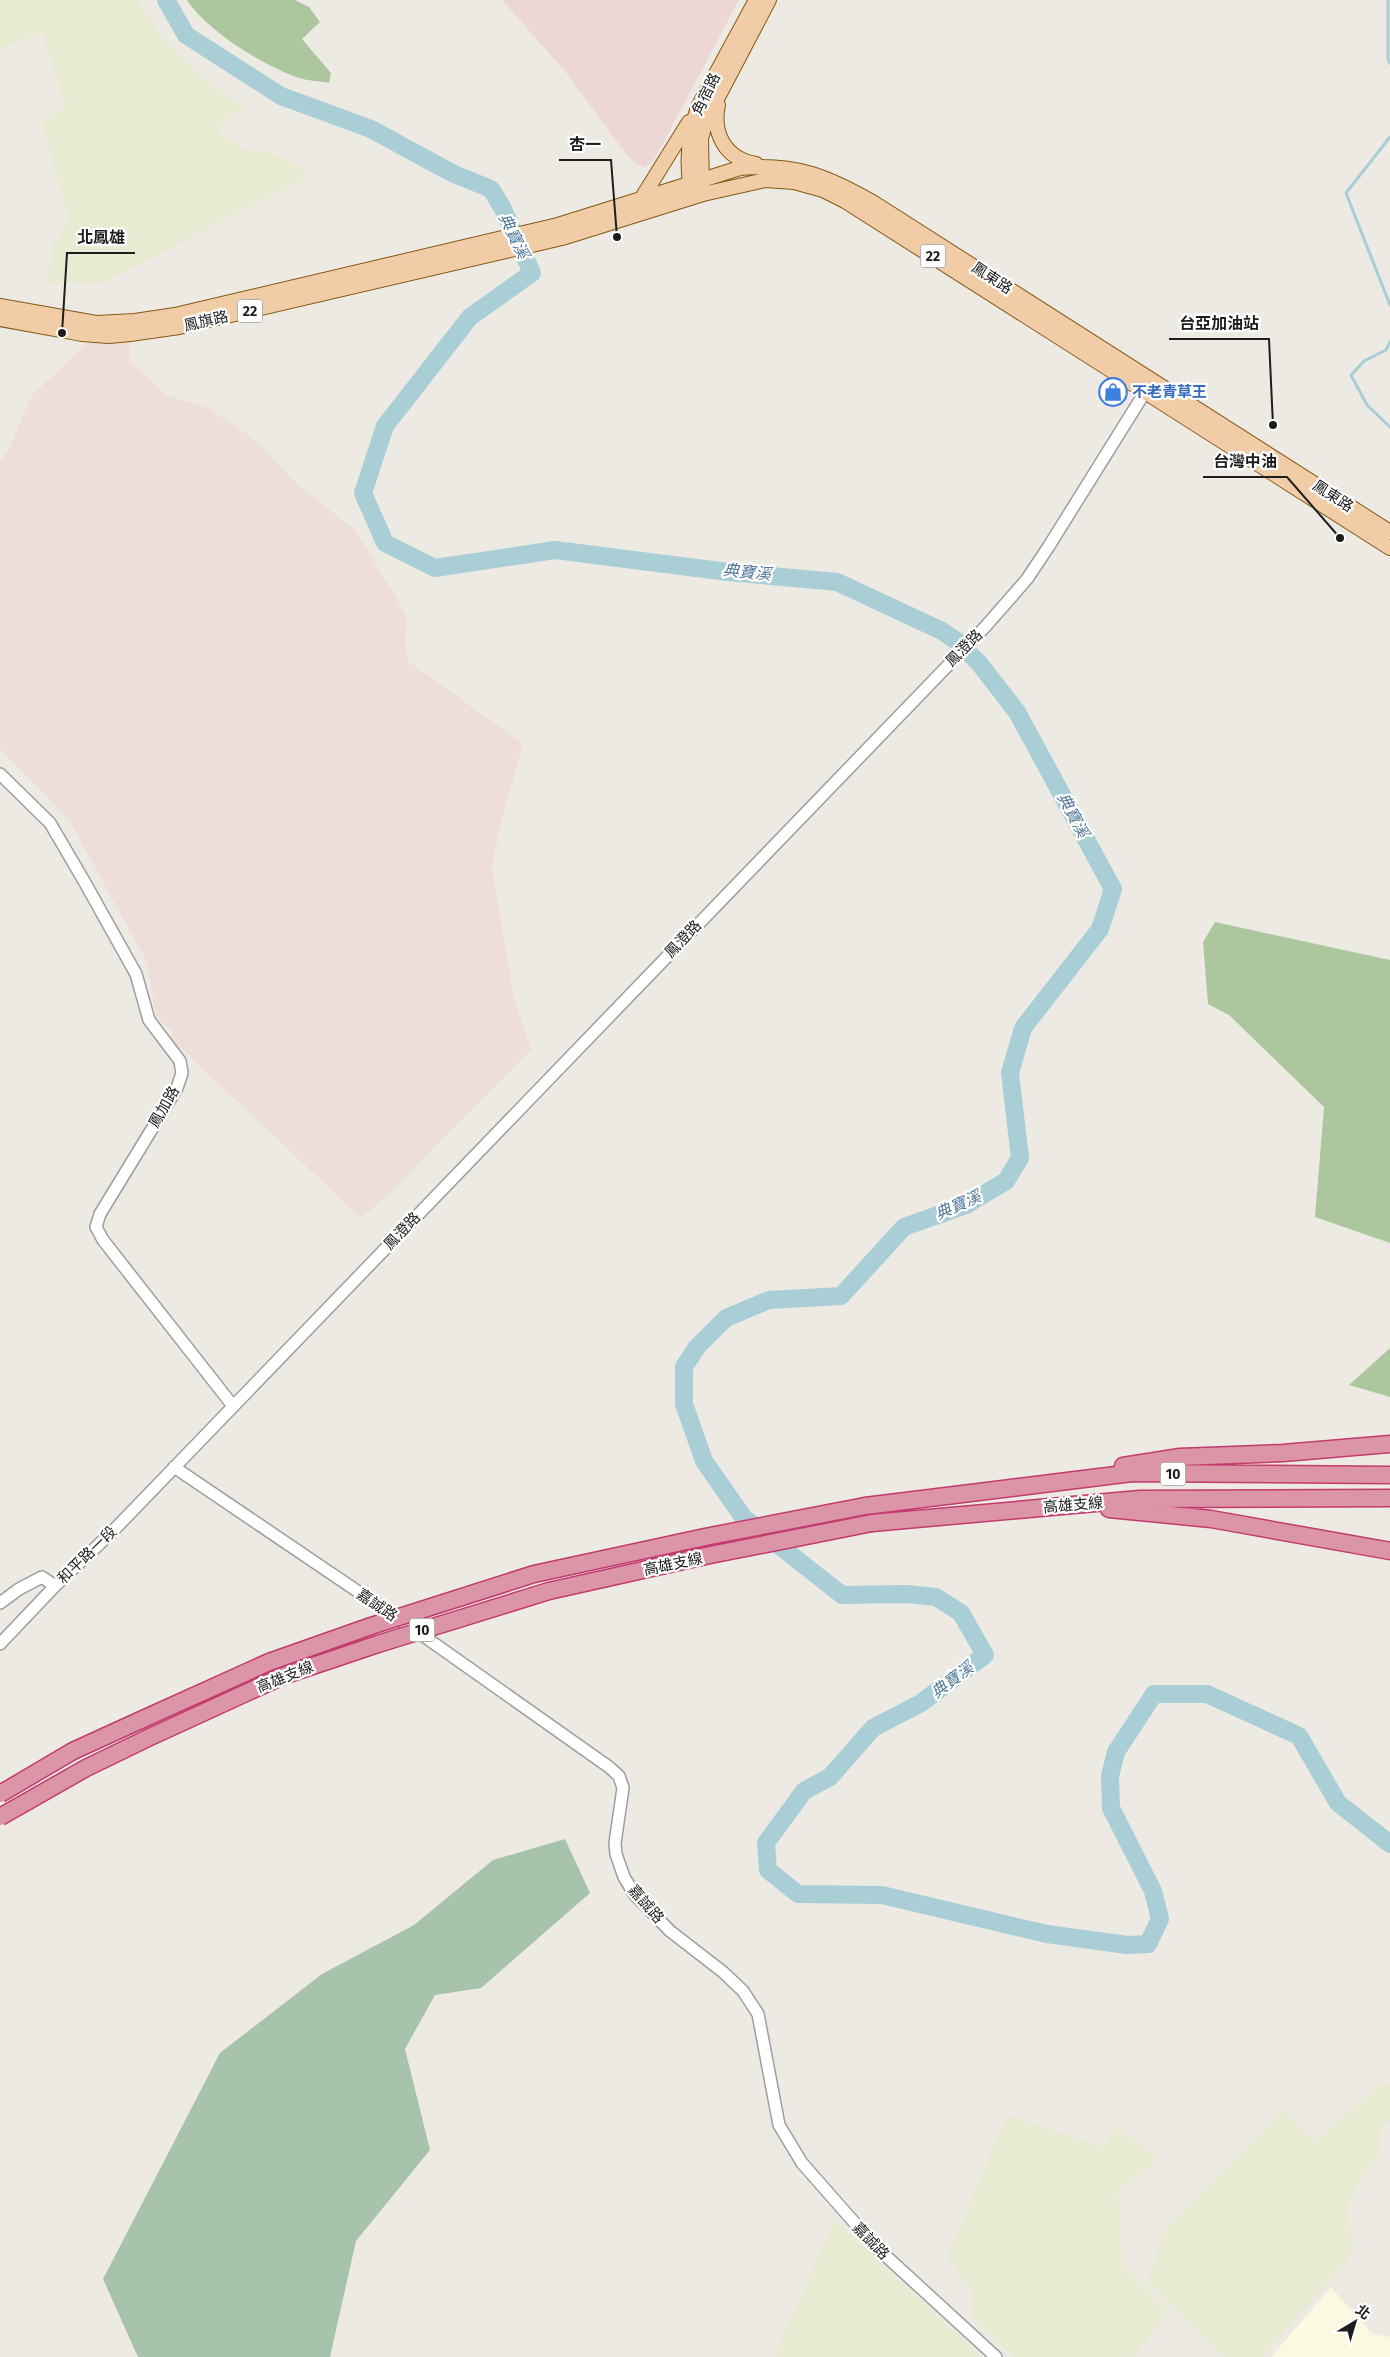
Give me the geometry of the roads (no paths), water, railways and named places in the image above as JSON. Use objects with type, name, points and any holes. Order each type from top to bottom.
[{"type":"highway","points":[[958,1494],[1165,1459],[1283,1453],[1390,1444]]},
{"type":"highway","name":"高雄支線","points":[[0,1794],[73,1751],[268,1662],[371,1626],[534,1574],[705,1537],[865,1506],[958,1494],[1132,1474],[1390,1475]]},
{"type":"highway","name":"高雄支線","points":[[0,1817],[86,1768],[150,1736],[283,1676],[549,1591],[872,1523],[1140,1499],[1390,1498]]},
{"type":"highway","points":[[1067,1506],[1211,1519],[1390,1551]]},
{"type":"highway","points":[[1339,1543],[1390,1561]]},
{"type":"main road","name":"角宿路","points":[[697,188],[688,142],[698,106],[756,0]]},
{"type":"main road","name":"角宿路","points":[[697,188],[703,129],[722,87],[770,0]]},
{"type":"main road","points":[[722,87],[715,118],[720,139],[738,158],[766,166]]},
{"type":"main road","points":[[640,201],[698,106]]},
{"type":"main road","name":"鳳東路","points":[[560,232],[697,188],[740,168],[766,166],[806,170],[838,182],[1148,386]]},
{"type":"main road","name":"鳳東路","points":[[560,232],[640,201],[697,188],[765,180],[794,182],[822,190],[846,201],[1148,386],[1389,540]]},
{"type":"main road","name":"22","points":[[494,247],[560,232]]},
{"type":"main road","name":"鳳旗路","points":[[0,306],[96,323],[135,321],[175,315],[494,247]]},
{"type":"main road","name":"鳳旗路","points":[[0,319],[82,334],[108,336],[179,327],[494,247]]},
{"type":"street","name":"鳳澄路","points":[[174,1466],[948,663],[985,627],[1027,579],[1148,386]]},
{"type":"street","name":"鳳加路","points":[[0,774],[50,823],[136,974],[149,1020],[180,1061],[182,1073],[177,1088],[100,1214],[96,1227],[103,1240],[233,1406]]},
{"type":"street","name":"和平路一段","points":[[0,1644],[55,1586],[112,1532],[174,1466]]},
{"type":"street","name":"嘉誠路","points":[[174,1466],[425,1637],[619,1776],[623,1788],[615,1843],[616,1854],[624,1877],[636,1895],[670,1931],[723,1972],[743,1992],[758,2014],[772,2079],[779,2125],[802,2163],[875,2246],[996,2357]]},
{"type":"street","points":[[0,1603],[19,1589],[42,1577],[55,1586]]},
{"type":"waterway","name":"典寶溪","points":[[166,0],[186,35],[281,96],[371,129],[452,173],[491,189],[502,207],[532,273],[470,317],[385,426],[363,493],[385,543],[435,568],[555,550],[728,572],[837,582],[942,631],[958,642],[979,663],[1017,712],[1113,889],[1100,929],[1023,1028],[1010,1073],[1020,1158],[1006,1181],[966,1205],[904,1227],[841,1296],[769,1300],[726,1318],[697,1347],[684,1367],[684,1404],[704,1461],[743,1517],[842,1595],[906,1594],[936,1597],[961,1613],[985,1655],[921,1703],[873,1728],[830,1777],[804,1791],[766,1843],[768,1870],[798,1894],[882,1895],[1047,1934],[1127,1945],[1148,1944],[1160,1919],[1153,1891],[1111,1808],[1110,1776],[1116,1752],[1154,1694],[1207,1694],[1299,1736],[1338,1803],[1390,1844]]},
{"type":"waterway","points":[[1388,0],[1388,59],[1390,63]]},
{"type":"waterway","points":[[1390,137],[1346,193],[1390,305]]},
{"type":"waterway","points":[[1390,342],[1386,350],[1364,361],[1351,375],[1367,405],[1390,427]]},
{"type":"place","name":"杏一","points":[[617,237]]},
{"type":"place","name":"北鳳雄","points":[[62,333]]},
{"type":"place","name":"不老青草王","points":[[1113,392]]},
{"type":"place","name":"台亞加油站","points":[[1273,425]]},
{"type":"place","name":"台灣中油","points":[[1340,538]]}]
